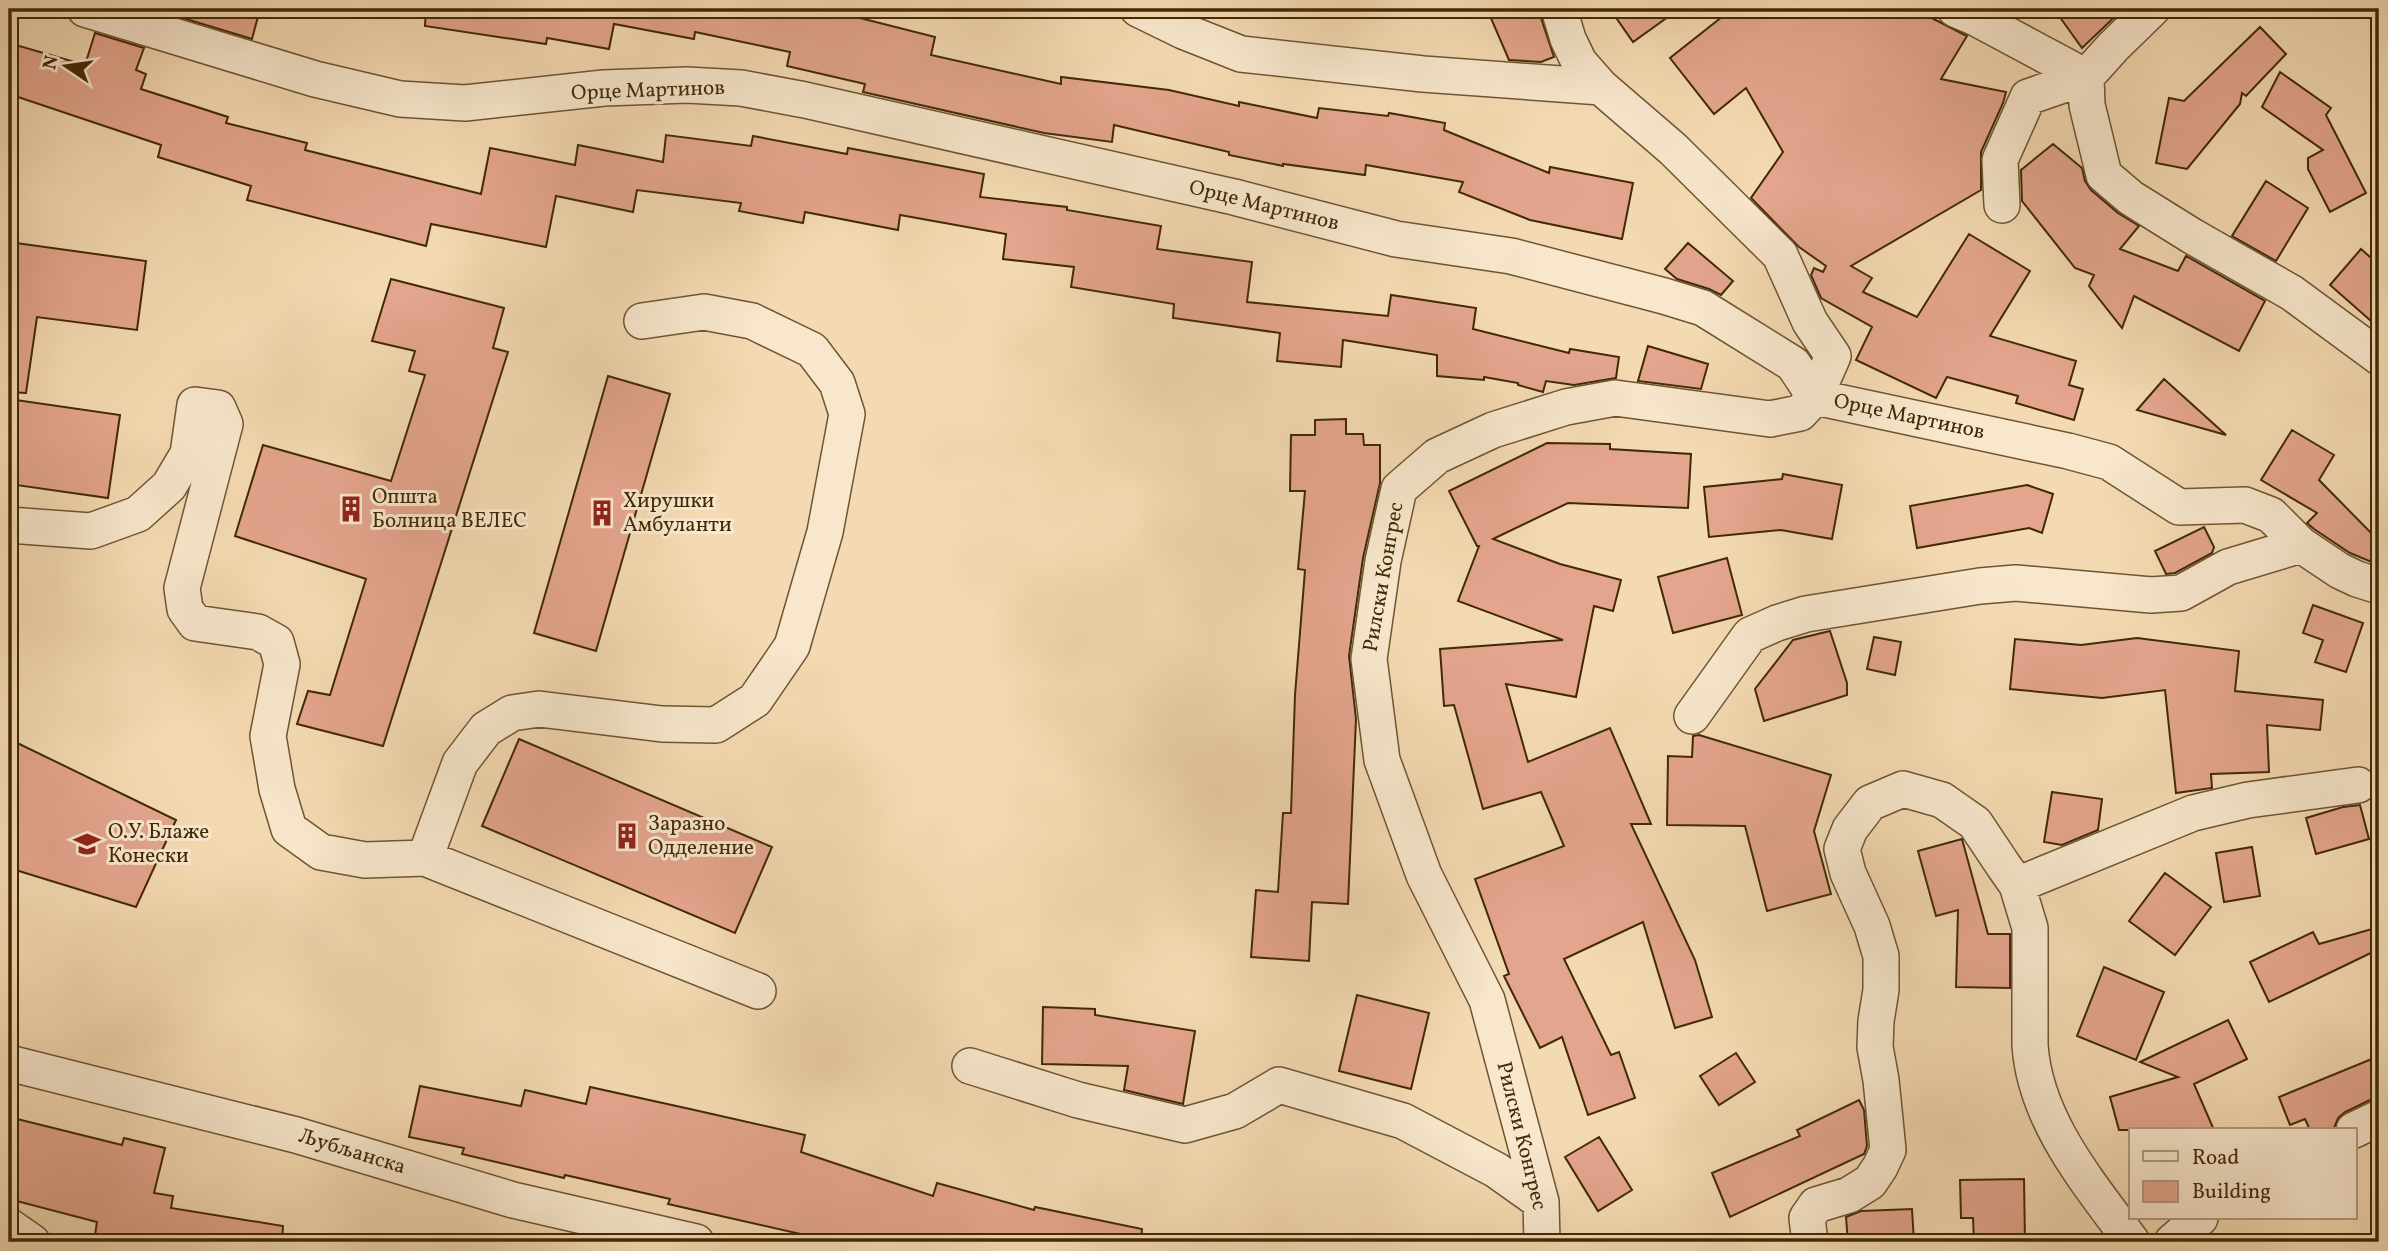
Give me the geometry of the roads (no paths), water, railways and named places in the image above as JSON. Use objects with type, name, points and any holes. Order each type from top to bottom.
[{"type":"street","name":"Орце Мартинов","points":[[85,9],[315,79],[400,99],[464,103],[604,88],[687,85],[741,88],[1234,197],[1396,239],[1511,256],[1703,308],[1793,365],[1815,397],[2068,451],[2109,463],[2179,507],[2245,505],[2271,515],[2301,545],[2340,571],[2379,586]]},
{"type":"street","points":[[1138,9],[1183,31],[1241,54],[1410,72],[1601,87]]},
{"type":"street","points":[[1559,9],[1568,39],[1579,62],[1601,87],[1673,149],[1780,255],[1810,322],[1833,356],[1815,397]]},
{"type":"street","points":[[1955,9],[2086,77]]},
{"type":"street","points":[[2002,205],[2000,160],[2028,97],[2086,77],[2112,47],[2152,9]]},
{"type":"street","points":[[2086,77],[2087,105],[2104,175],[2131,198],[2292,293],[2379,357]]},
{"type":"street","points":[[425,858],[460,763],[486,729],[512,713],[539,709],[662,724],[716,725],[755,700],[792,646],[825,532],[847,414],[837,383],[812,350],[752,321],[704,312],[642,321]]},
{"type":"street","name":"Рилски Конгрес","points":[[1542,1242],[1541,1202],[1487,1000],[1424,875],[1382,760],[1369,659],[1383,561],[1399,489],[1437,456],[1493,430],[1566,407],[1615,398],[1770,419],[1800,413],[1815,397]]},
{"type":"street","points":[[9,525],[91,531],[138,514],[169,486],[188,454],[195,405],[218,408],[225,424],[182,587],[185,609],[195,623],[258,632],[276,642],[282,664],[268,736],[277,789],[289,829],[321,852],[365,860],[425,858],[758,991]]},
{"type":"street","points":[[1692,716],[1751,635],[1777,622],[1806,614],[1980,586],[2016,583],[2151,595],[2181,593],[2228,567],[2301,545]]},
{"type":"street","points":[[2017,885],[2193,813],[2248,800],[2358,785]]},
{"type":"street","points":[[1810,1242],[1807,1218],[1816,1205],[1849,1195],[1870,1182],[1888,1150],[1875,1047],[1881,990],[1881,956],[1872,926],[1848,873],[1842,849],[1850,829],[1870,803],[1903,789],[1942,800],[1975,822],[2017,885],[2030,928],[2030,1045],[2036,1085],[2069,1155],[2132,1242]]},
{"type":"street","name":"Љубљанска","points":[[9,1063],[296,1135],[513,1200],[696,1242]]},
{"type":"street","points":[[970,1066],[1078,1100],[1185,1125],[1235,1111],[1279,1085],[1403,1121],[1496,1170],[1541,1202]]},
{"type":"street","points":[[2356,1129],[2379,1118]]},
{"type":"street","points":[[2172,1242],[2198,1220]]},
{"type":"street","points":[[9,1226],[32,1242]]},
{"type":"place","name":"Општа Болница ВЕЛЕС","points":[[351,509]]},
{"type":"place","name":"Хирушки Амбуланти","points":[[602,513]]},
{"type":"place","name":"Заразно Одделение","points":[[627,836]]},
{"type":"place","name":"О.У. Блаже Конески","points":[[87,844]]}]
